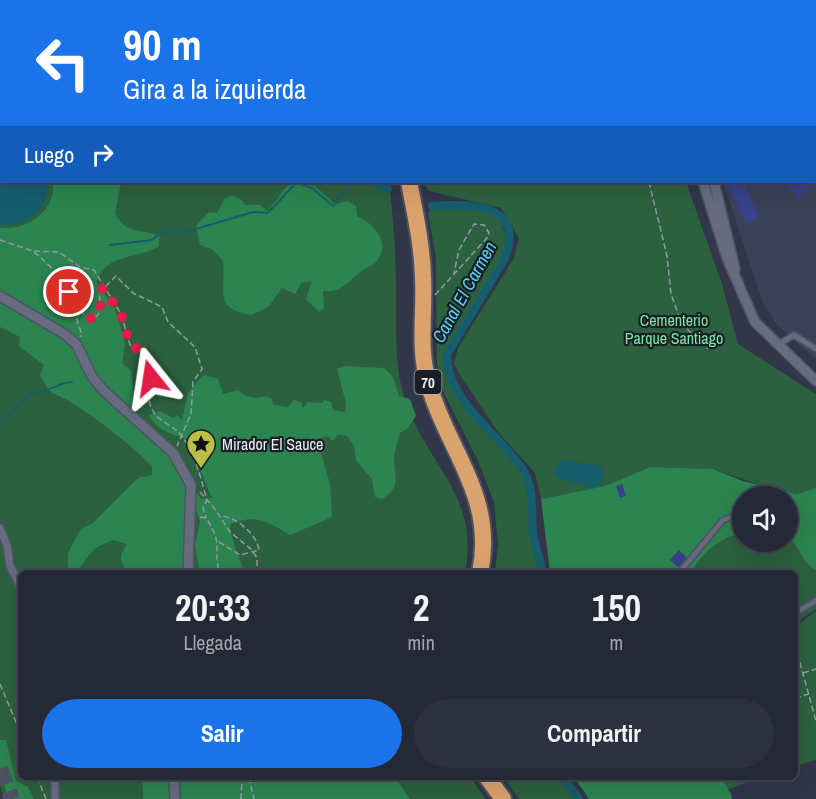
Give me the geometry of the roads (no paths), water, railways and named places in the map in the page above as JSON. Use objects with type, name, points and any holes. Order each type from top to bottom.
[{"type":"highway","name":"70","points":[[408,183],[423,259],[424,368],[434,402],[467,470],[479,502],[484,539],[480,570]]},
{"type":"highway","points":[[489,780],[503,799]]},
{"type":"street","points":[[703,183],[727,258],[736,274],[755,322],[777,346],[816,381]]},
{"type":"street","points":[[714,183],[736,274]]},
{"type":"street","points":[[707,197],[717,194]]},
{"type":"street","points":[[0,296],[56,327],[77,345],[91,375],[103,390],[173,453],[191,485],[188,570]]},
{"type":"street","points":[[0,528],[7,545],[9,566],[18,582]]},
{"type":"street","points":[[55,780],[55,799]]},
{"type":"street","points":[[174,780],[175,799]]},
{"type":"lane","points":[[777,346],[794,335],[816,349]]},
{"type":"lane","points":[[681,570],[723,520],[732,517]]},
{"type":"lane","points":[[798,611],[816,601]]},
{"type":"waterway","points":[[110,245],[152,240],[162,232],[186,232],[253,212],[267,213],[297,183]]},
{"type":"waterway","points":[[297,183],[312,188],[333,206],[351,183]]},
{"type":"waterway","name":"Canal El Carmen","points":[[375,183],[388,189]]},
{"type":"waterway","name":"Canal El Carmen","points":[[432,206],[462,205],[490,210],[501,217],[508,226],[509,240],[505,258],[447,355],[449,372],[464,402],[512,455],[526,475],[531,491],[535,546],[542,570]]},
{"type":"waterway","points":[[0,422],[32,393],[72,382]]},
{"type":"waterway","name":"Canal El Carmen","points":[[564,780],[579,799]]},
{"type":"tunnel","points":[[0,769],[12,799]]},
{"type":"place","name":"Mirador El Sauce","points":[[201,470]]},
{"type":"park label","name":"Cementerio Parque Santiago","points":[[674,329]]}]
